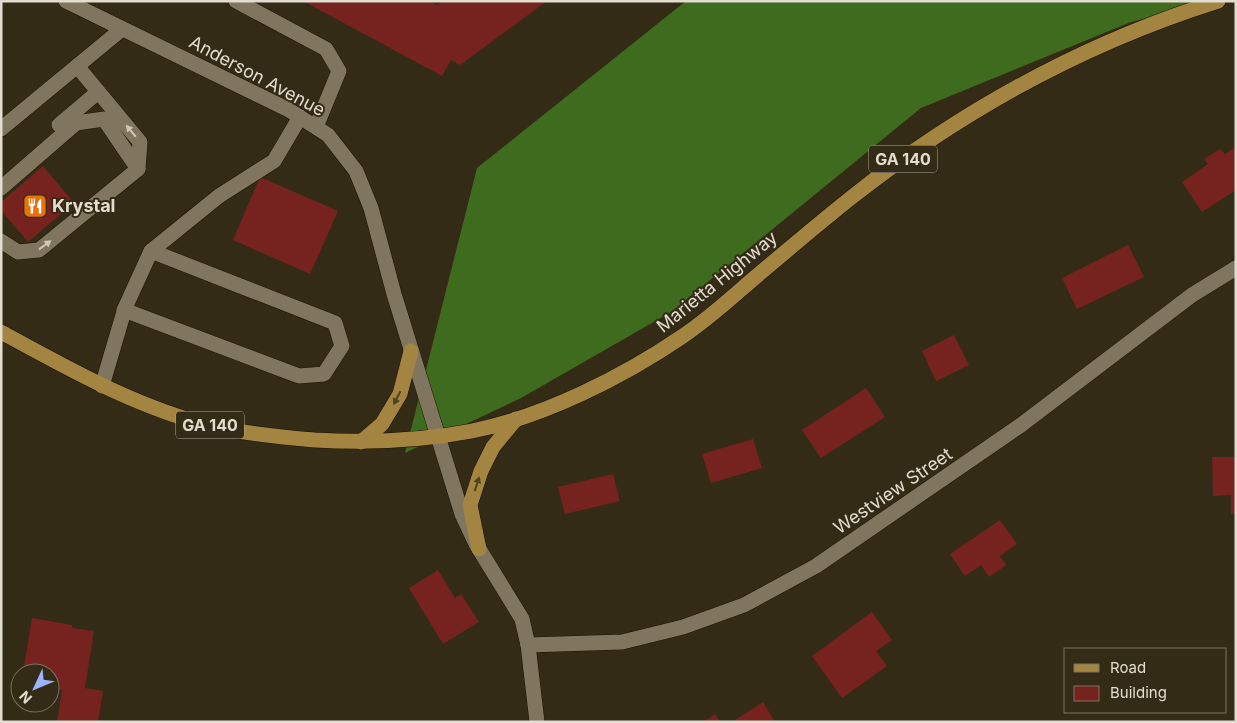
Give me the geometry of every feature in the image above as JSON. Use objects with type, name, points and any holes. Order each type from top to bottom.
[{"type":"main road","name":"Marietta Highway","points":[[1,332],[102,386],[155,408],[202,423],[283,438],[361,442],[395,441],[474,430],[516,419],[598,386],[685,334],[716,312],[852,196],[968,114],[1088,51],[1178,14],[1218,1]]},
{"type":"main road","points":[[361,442],[382,424],[400,394],[411,351]]},
{"type":"main road","points":[[479,549],[470,504],[481,471],[493,447],[516,419]]},
{"type":"street","name":"Anderson Avenue","points":[[66,1],[289,110],[328,135],[356,171],[371,208],[394,294],[462,514],[479,549],[522,619],[528,644],[537,722]]},
{"type":"street","points":[[236,1],[326,49],[339,71],[316,127]]},
{"type":"street","points":[[4,121],[77,66],[122,29]]},
{"type":"street","points":[[1,241],[18,252],[39,250],[138,169],[140,142],[77,66]]},
{"type":"street","points":[[1,174],[98,92]]},
{"type":"street","points":[[102,386],[124,310],[151,251],[219,196],[274,161],[300,117]]},
{"type":"street","points":[[1,188],[76,122],[104,119],[138,169]]},
{"type":"street","points":[[124,310],[299,376],[324,374],[342,346],[335,323],[151,251]]},
{"type":"street","name":"Westview Street","points":[[528,644],[622,642],[683,627],[744,605],[816,566],[1020,426],[1192,295],[1236,268]]},
{"type":"green space","points":[[686,1],[1216,1],[1131,22],[921,108],[671,312],[521,398],[405,453],[477,168]]},
{"type":"building","points":[[303,1],[429,1],[437,5],[442,1],[547,1],[460,65],[451,60],[442,76]]},
{"type":"building","points":[[1236,147],[1236,190],[1202,212],[1182,182],[1208,164],[1204,159],[1220,149],[1225,154]]},
{"type":"building","name":"Krystal","points":[[43,166],[74,203],[28,242],[1,210],[1,202]]},
{"type":"building","points":[[260,177],[338,211],[310,274],[233,240]]},
{"type":"building","points":[[1128,245],[1144,277],[1077,309],[1062,278]]},
{"type":"building","points":[[954,335],[969,365],[936,381],[922,351]]},
{"type":"building","points":[[866,388],[885,417],[821,458],[802,430]]},
{"type":"building","points":[[753,439],[762,468],[711,483],[702,454]]},
{"type":"building","points":[[1212,457],[1236,457],[1236,514],[1231,514],[1231,495],[1213,496]]},
{"type":"building","points":[[613,474],[620,501],[565,514],[558,487]]},
{"type":"building","points":[[1000,520],[1017,544],[1000,556],[1006,565],[989,577],[981,565],[965,576],[950,554]]},
{"type":"building","points":[[438,570],[455,598],[461,594],[479,622],[443,644],[409,588]]},
{"type":"building","points":[[872,612],[892,640],[876,651],[887,666],[842,698],[812,656]]},
{"type":"building","points":[[32,618],[72,625],[72,628],[94,631],[85,688],[103,691],[98,722],[57,722],[58,713],[60,713],[62,690],[60,690],[60,663],[25,663]]},
{"type":"building","points":[[763,702],[775,722],[732,722]]},
{"type":"building","points":[[715,714],[720,722],[703,722]]},
{"type":"place","name":"Krystal","points":[[35,206]]}]
